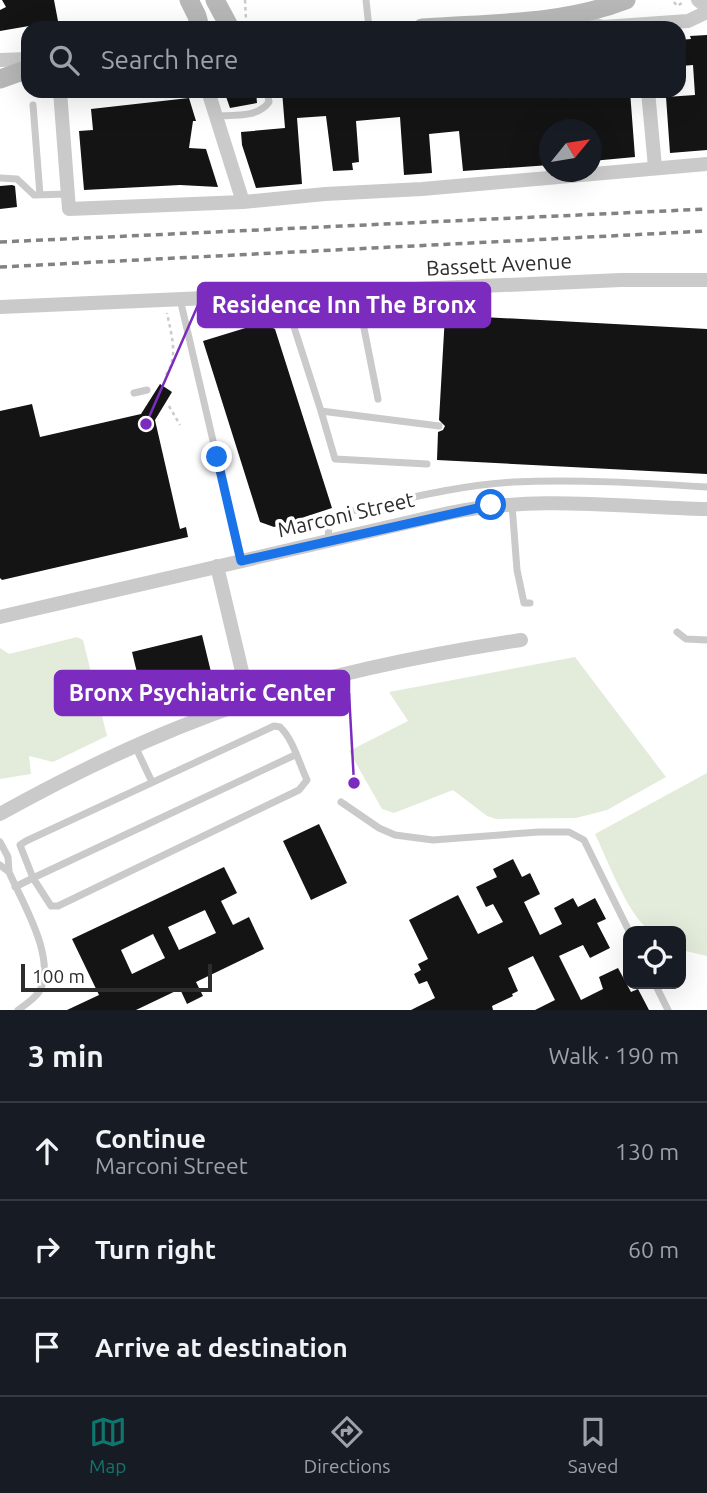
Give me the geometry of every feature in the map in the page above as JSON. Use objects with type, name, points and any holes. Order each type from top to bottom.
[{"type":"main road","points":[[189,0],[198,21]]},
{"type":"main road","points":[[215,0],[235,21]]},
{"type":"main road","points":[[489,21],[600,10],[626,0]]},
{"type":"main road","points":[[0,79],[21,72]]},
{"type":"street","points":[[686,21],[707,9],[698,0]]},
{"type":"street","points":[[566,13],[587,21]]},
{"type":"street","points":[[0,60],[21,60]]},
{"type":"street","points":[[61,98],[68,201],[243,202],[707,164]]},
{"type":"street","points":[[210,98],[243,202]]},
{"type":"street","points":[[649,98],[655,167]]},
{"type":"street","name":"Bassett Avenue","points":[[0,307],[621,280],[707,280]]},
{"type":"street","name":"Marconi Street","points":[[0,617],[449,513],[512,503],[579,502],[707,509]]},
{"type":"street","points":[[217,566],[249,701]]},
{"type":"street","points":[[0,814],[135,746],[249,701],[385,664],[521,640]]},
{"type":"lane","points":[[366,0],[368,21]]},
{"type":"lane","points":[[216,116],[256,113],[264,109],[269,102],[268,98]]},
{"type":"lane","points":[[33,106],[40,195]]},
{"type":"lane","points":[[0,178],[17,178],[34,195],[68,201]]},
{"type":"lane","points":[[358,293],[378,399]]},
{"type":"lane","points":[[284,296],[335,458],[427,464]]},
{"type":"lane","points":[[180,299],[241,561]]},
{"type":"lane","points":[[134,393],[147,390]]},
{"type":"lane","points":[[321,411],[439,426]]},
{"type":"lane","points":[[328,541],[329,524],[338,514],[430,494],[511,482],[617,482],[707,487]]},
{"type":"lane","points":[[512,503],[517,570],[524,603],[530,603]]},
{"type":"lane","points":[[677,632],[686,639],[707,640]]},
{"type":"lane","points":[[274,726],[284,731],[306,780],[299,790],[58,906],[51,906],[46,902],[20,845],[152,782],[274,726]]},
{"type":"lane","points":[[135,746],[152,782]]},
{"type":"lane","points":[[15,887],[295,755]]},
{"type":"lane","points":[[341,802],[379,828],[395,835],[433,840],[569,832],[584,840],[627,926]]},
{"type":"lane","points":[[0,842],[8,857],[9,872],[15,887],[43,949],[45,976],[39,992],[18,1010]]},
{"type":"lane","points":[[0,865],[9,872]]},
{"type":"lane","points":[[658,989],[668,1010]]},
{"type":"path","points":[[239,21],[245,0]]},
{"type":"path","points":[[674,2],[677,6],[681,3]]},
{"type":"path","points":[[164,300],[174,348],[172,363],[166,375]]},
{"type":"path","points":[[169,406],[180,425]]},
{"type":"green space","points":[[77,637],[83,640],[107,736],[53,762],[29,756],[31,774],[0,779],[0,648],[9,654]]},
{"type":"green space","points":[[575,657],[666,777],[607,810],[576,818],[496,819],[487,816],[453,790],[394,813],[382,809],[349,751],[408,721],[389,692]]},
{"type":"green space","points":[[707,773],[707,956],[686,951],[686,926],[645,926],[636,917],[595,834]]},
{"type":"building","points":[[2,0],[54,0],[58,21],[21,21],[21,27],[0,31],[0,10],[6,7]]},
{"type":"building","points":[[707,35],[707,150],[670,153],[666,98],[695,95],[693,65],[686,66],[686,39],[691,39],[690,36]]},
{"type":"building","points":[[189,98],[196,121],[193,121],[189,148],[206,149],[218,187],[180,185],[84,190],[79,131],[93,130],[91,109]]},
{"type":"building","points":[[226,98],[257,98],[257,103],[230,108]]},
{"type":"building","points":[[283,98],[631,98],[635,157],[602,160],[602,119],[539,119],[539,166],[463,171],[459,131],[429,134],[432,173],[404,175],[400,117],[356,121],[359,162],[352,163],[353,170],[333,171],[326,116],[297,118],[302,184],[256,188],[242,145],[241,132],[285,128]]},
{"type":"building","points":[[0,186],[15,186],[17,207],[0,209]]},
{"type":"building","points":[[445,315],[707,329],[707,474],[437,460],[438,432],[445,426],[439,420]]},
{"type":"building","points":[[262,323],[275,329],[332,508],[274,527],[260,522],[203,341]]},
{"type":"building","points":[[160,384],[172,392],[155,420],[180,529],[186,527],[188,537],[2,580],[0,411],[32,404],[40,437],[141,414]]},
{"type":"building","points":[[202,635],[211,672],[141,689],[132,652]]},
{"type":"building","points":[[319,824],[347,883],[311,900],[283,841]]},
{"type":"building","points":[[513,859],[522,877],[530,873],[540,894],[524,902],[540,935],[562,924],[554,908],[573,898],[578,907],[595,898],[606,919],[597,923],[610,948],[590,958],[583,945],[559,956],[581,1000],[603,989],[599,977],[618,968],[623,977],[623,989],[629,989],[631,992],[638,989],[649,1010],[535,1010],[555,1000],[533,956],[508,968],[518,991],[492,1006],[493,1010],[411,1010],[435,998],[427,981],[419,984],[414,974],[421,970],[418,964],[428,959],[409,920],[458,895],[478,934],[503,922],[493,904],[486,907],[476,887],[497,877],[493,869]]},
{"type":"building","points":[[224,867],[237,893],[221,901],[233,925],[249,917],[264,949],[196,982],[203,996],[187,1004],[180,989],[136,1010],[67,1010],[99,995],[72,939]],"holes":[[[205,910],[216,933],[179,950],[168,927]],[[153,934],[165,958],[132,974],[121,950]]]},
{"type":"railway","points":[[0,242],[707,209]]},
{"type":"railway","points":[[0,267],[707,231]]},
{"type":"place","name":"Residence Inn The Bronx","points":[[146,424]]},
{"type":"place","name":"Bronx Psychiatric Center","points":[[354,783]]},
{"type":"route","points":[[217,457],[241,561],[491,505]]}]
